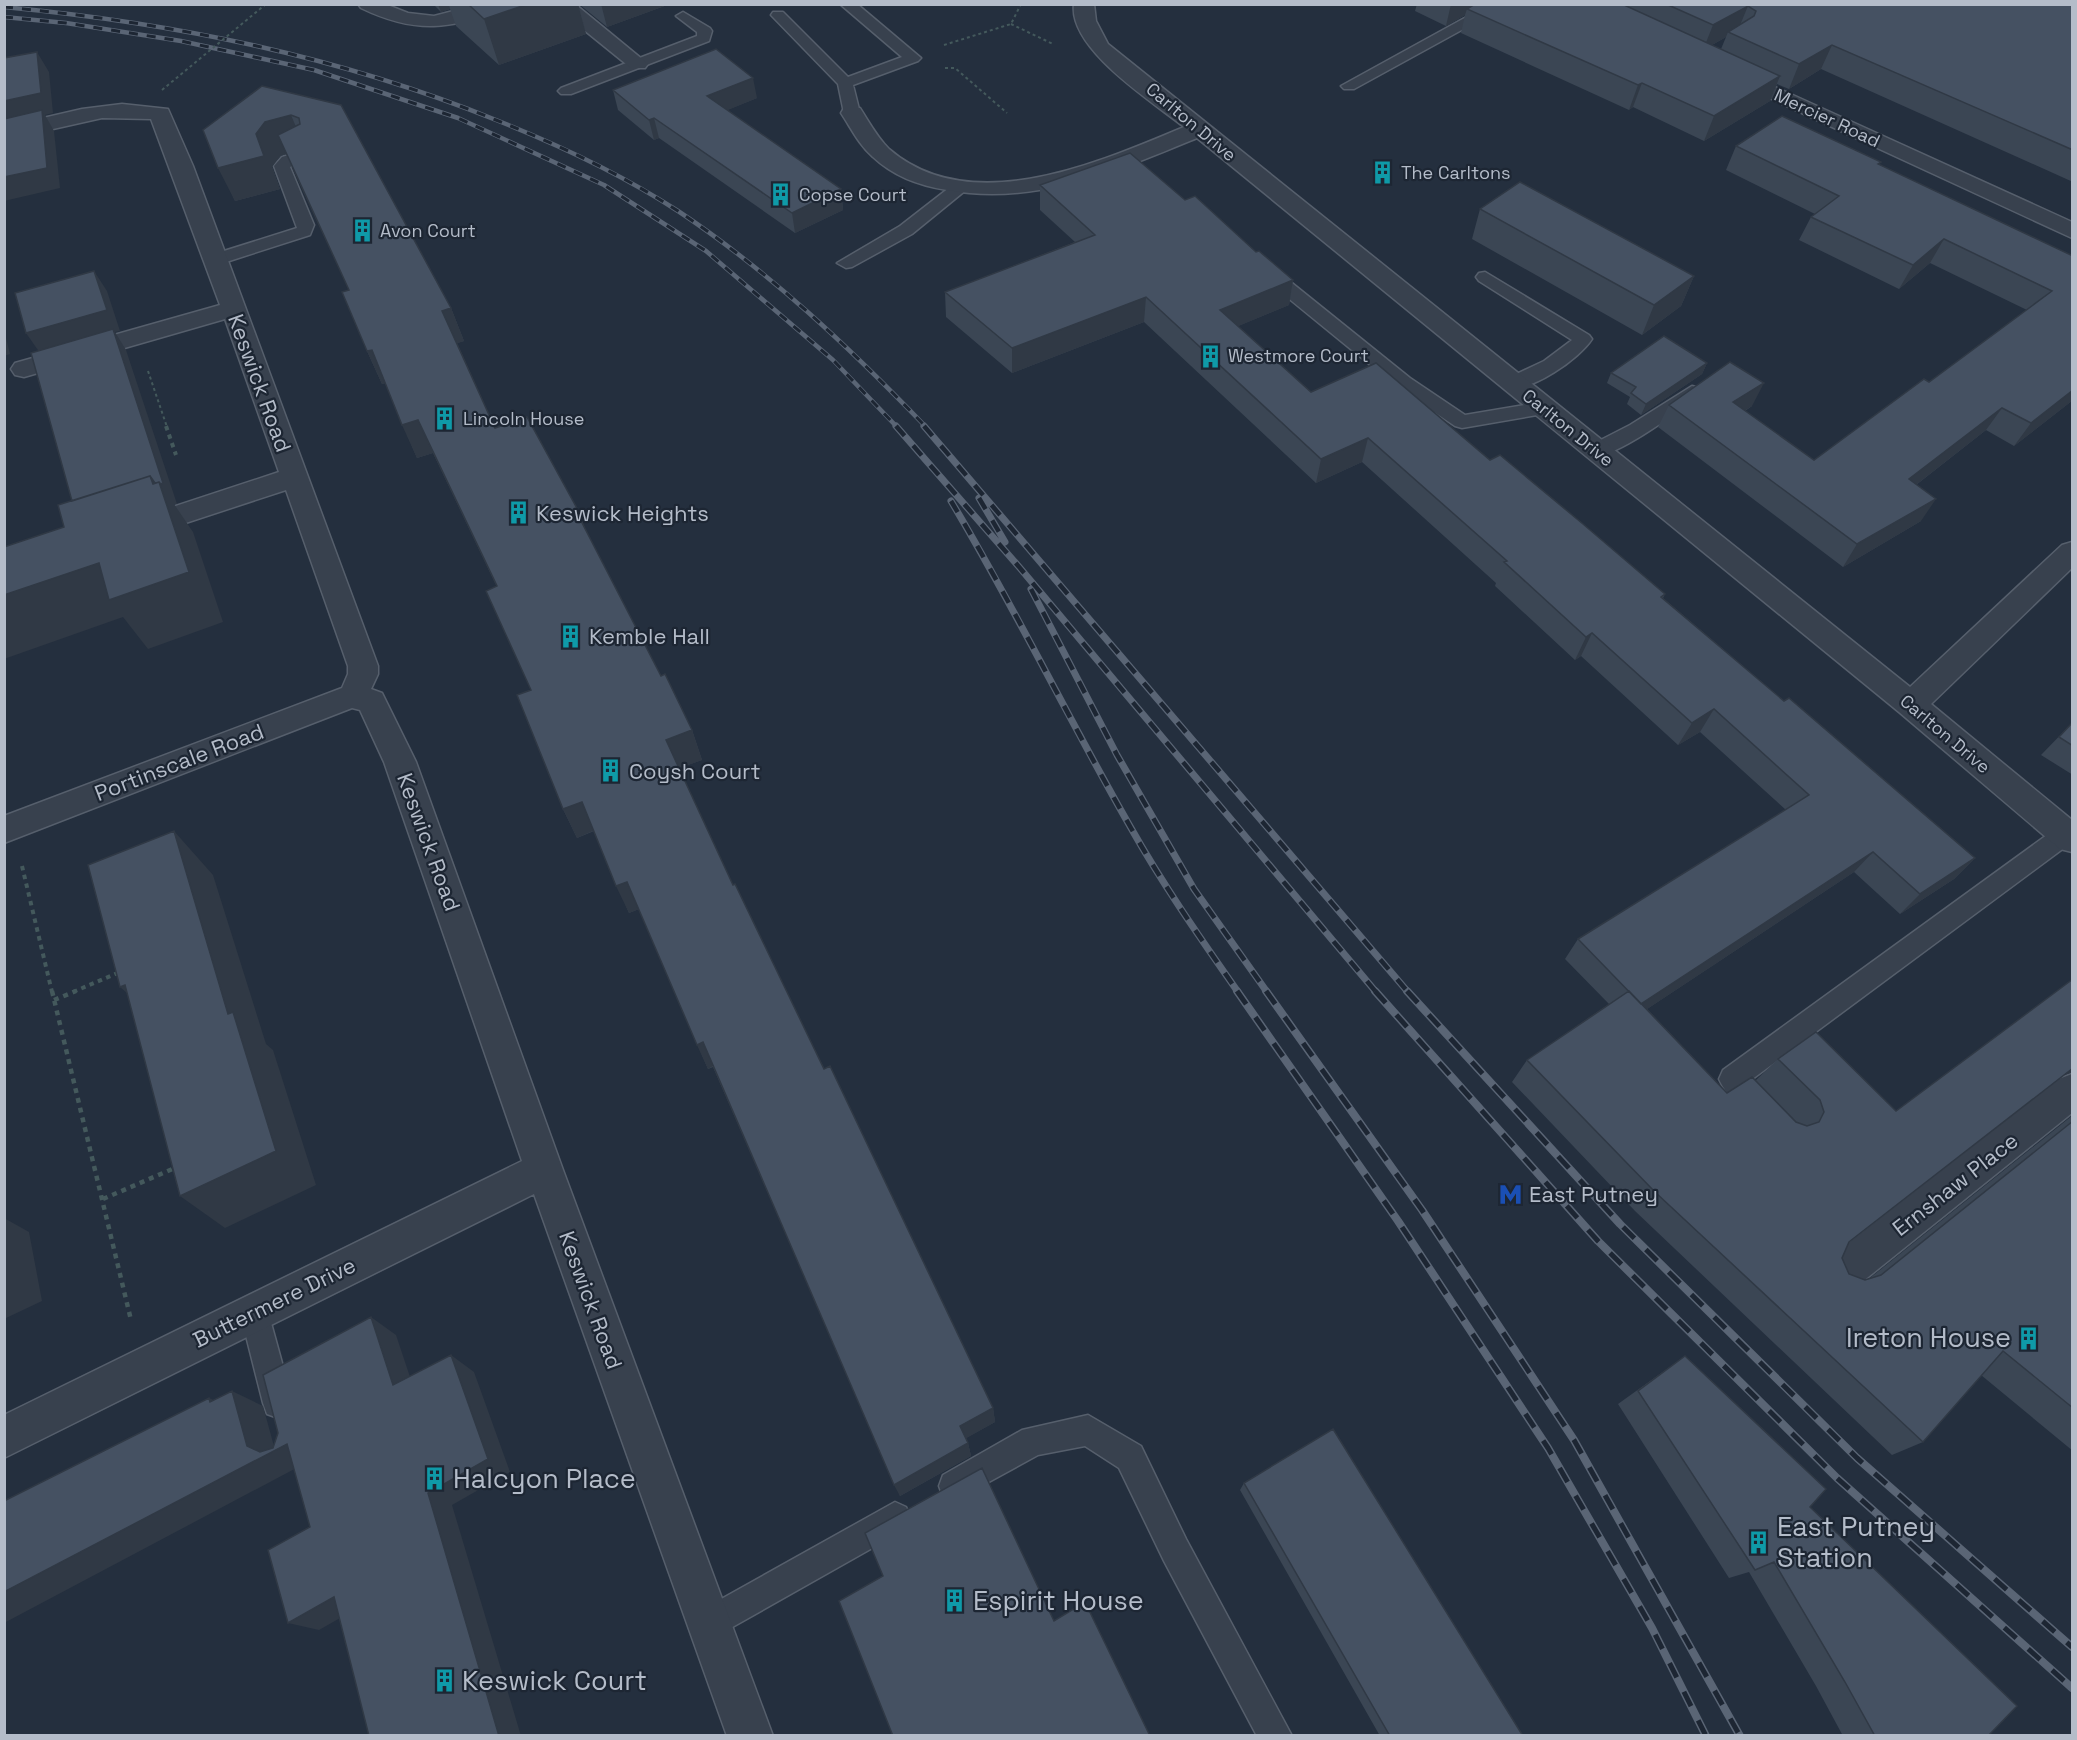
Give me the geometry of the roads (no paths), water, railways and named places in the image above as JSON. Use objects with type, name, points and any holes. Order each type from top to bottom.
[{"type":"street","points":[[368,4],[387,14],[426,24],[460,20],[500,4]]},
{"type":"street","points":[[562,4],[638,64]]},
{"type":"street","name":"Carlton Drive","points":[[1084,4],[1083,9],[1088,28],[1100,48],[1910,704],[2070,837]]},
{"type":"street","name":"Mercier Road","points":[[1710,64],[2073,231]]},
{"type":"street","name":"Keswick Road","points":[[4,134],[116,110],[141,109],[160,114],[182,166],[214,260],[363,666],[363,674],[353,696],[371,702],[400,762],[544,1170],[750,1736]]},
{"type":"street","points":[[852,112],[876,147],[912,175],[960,188],[1013,190],[1046,185],[1099,169],[1199,129]]},
{"type":"street","points":[[24,369],[137,339],[232,309]]},
{"type":"street","points":[[114,537],[294,477]]},
{"type":"street","points":[[1910,704],[1932,687],[2073,552]]},
{"type":"street","name":"Portinscale Road","points":[[9,828],[353,696]]},
{"type":"street","name":"Ernshaw Place","points":[[1838,1276],[2073,1092]]},
{"type":"street","name":"Buttermere Drive","points":[[4,1437],[544,1170]]},
{"type":"lane","points":[[845,82],[914,58],[848,4]]},
{"type":"lane","points":[[1349,86],[1502,4]]},
{"type":"lane","points":[[778,15],[845,82],[852,112]]},
{"type":"lane","points":[[566,91],[704,38],[705,31],[683,16]]},
{"type":"lane","points":[[214,260],[304,231],[306,225],[282,166],[288,160],[306,155]]},
{"type":"lane","points":[[846,263],[906,230],[960,188]]},
{"type":"lane","points":[[1256,263],[1403,382],[1462,422],[1543,408]]},
{"type":"lane","points":[[1485,278],[1583,339],[1575,349],[1543,372],[1513,383]]},
{"type":"lane","points":[[1596,451],[1637,430],[1704,384]]},
{"type":"lane","points":[[1776,1124],[1732,1079],[2070,837]]},
{"type":"lane","points":[[254,1312],[284,1425]]},
{"type":"lane","points":[[709,1623],[1033,1441],[1088,1430],[1130,1457],[1175,1550],[1275,1736]]},
{"type":"railway","points":[[4,7],[130,22],[193,33],[316,60],[436,97],[566,150],[656,197],[745,259],[808,312],[926,427]]},
{"type":"railway","points":[[4,17],[66,23],[181,41],[314,70],[458,118],[604,185],[706,251],[833,360],[897,427]]},
{"type":"railway","points":[[896,426],[1020,568],[1376,992]]},
{"type":"railway","points":[[924,426],[1408,992]]},
{"type":"railway","points":[[979,498],[1005,542]]},
{"type":"railway","points":[[951,501],[1143,849],[1238,992]]},
{"type":"railway","points":[[1031,589],[1117,755],[1194,889],[1267,992]]},
{"type":"railway","points":[[1237,991],[1398,1221],[1548,1448],[1652,1628],[1706,1736]]},
{"type":"railway","points":[[1266,991],[1422,1210],[1574,1440],[1740,1736]]},
{"type":"railway","points":[[1375,991],[1598,1241],[1837,1478],[2072,1688]]},
{"type":"railway","points":[[1407,991],[1620,1224],[1857,1458],[2072,1647]]},
{"type":"place","name":"The Carltons","points":[[1383,173]]},
{"type":"place","name":"Copse Court","points":[[781,195]]},
{"type":"place","name":"Avon Court","points":[[362,231]]},
{"type":"place","name":"Westmore Court","points":[[1210,356]]},
{"type":"place","name":"Lincoln House","points":[[445,419]]},
{"type":"place","name":"Keswick Heights","points":[[518,513]]},
{"type":"place","name":"Kemble Hall","points":[[571,636]]},
{"type":"place","name":"Coysh Court","points":[[611,771]]},
{"type":"place","name":"East Putney","points":[[1511,1194]]},
{"type":"place","name":"Ireton House","points":[[2029,1338]]},
{"type":"place","name":"Halcyon Place","points":[[435,1479]]},
{"type":"place","name":"East Putney Station","points":[[1759,1543]]},
{"type":"place","name":"Espirit House","points":[[955,1601]]},
{"type":"place","name":"Keswick Court","points":[[444,1681]]}]
